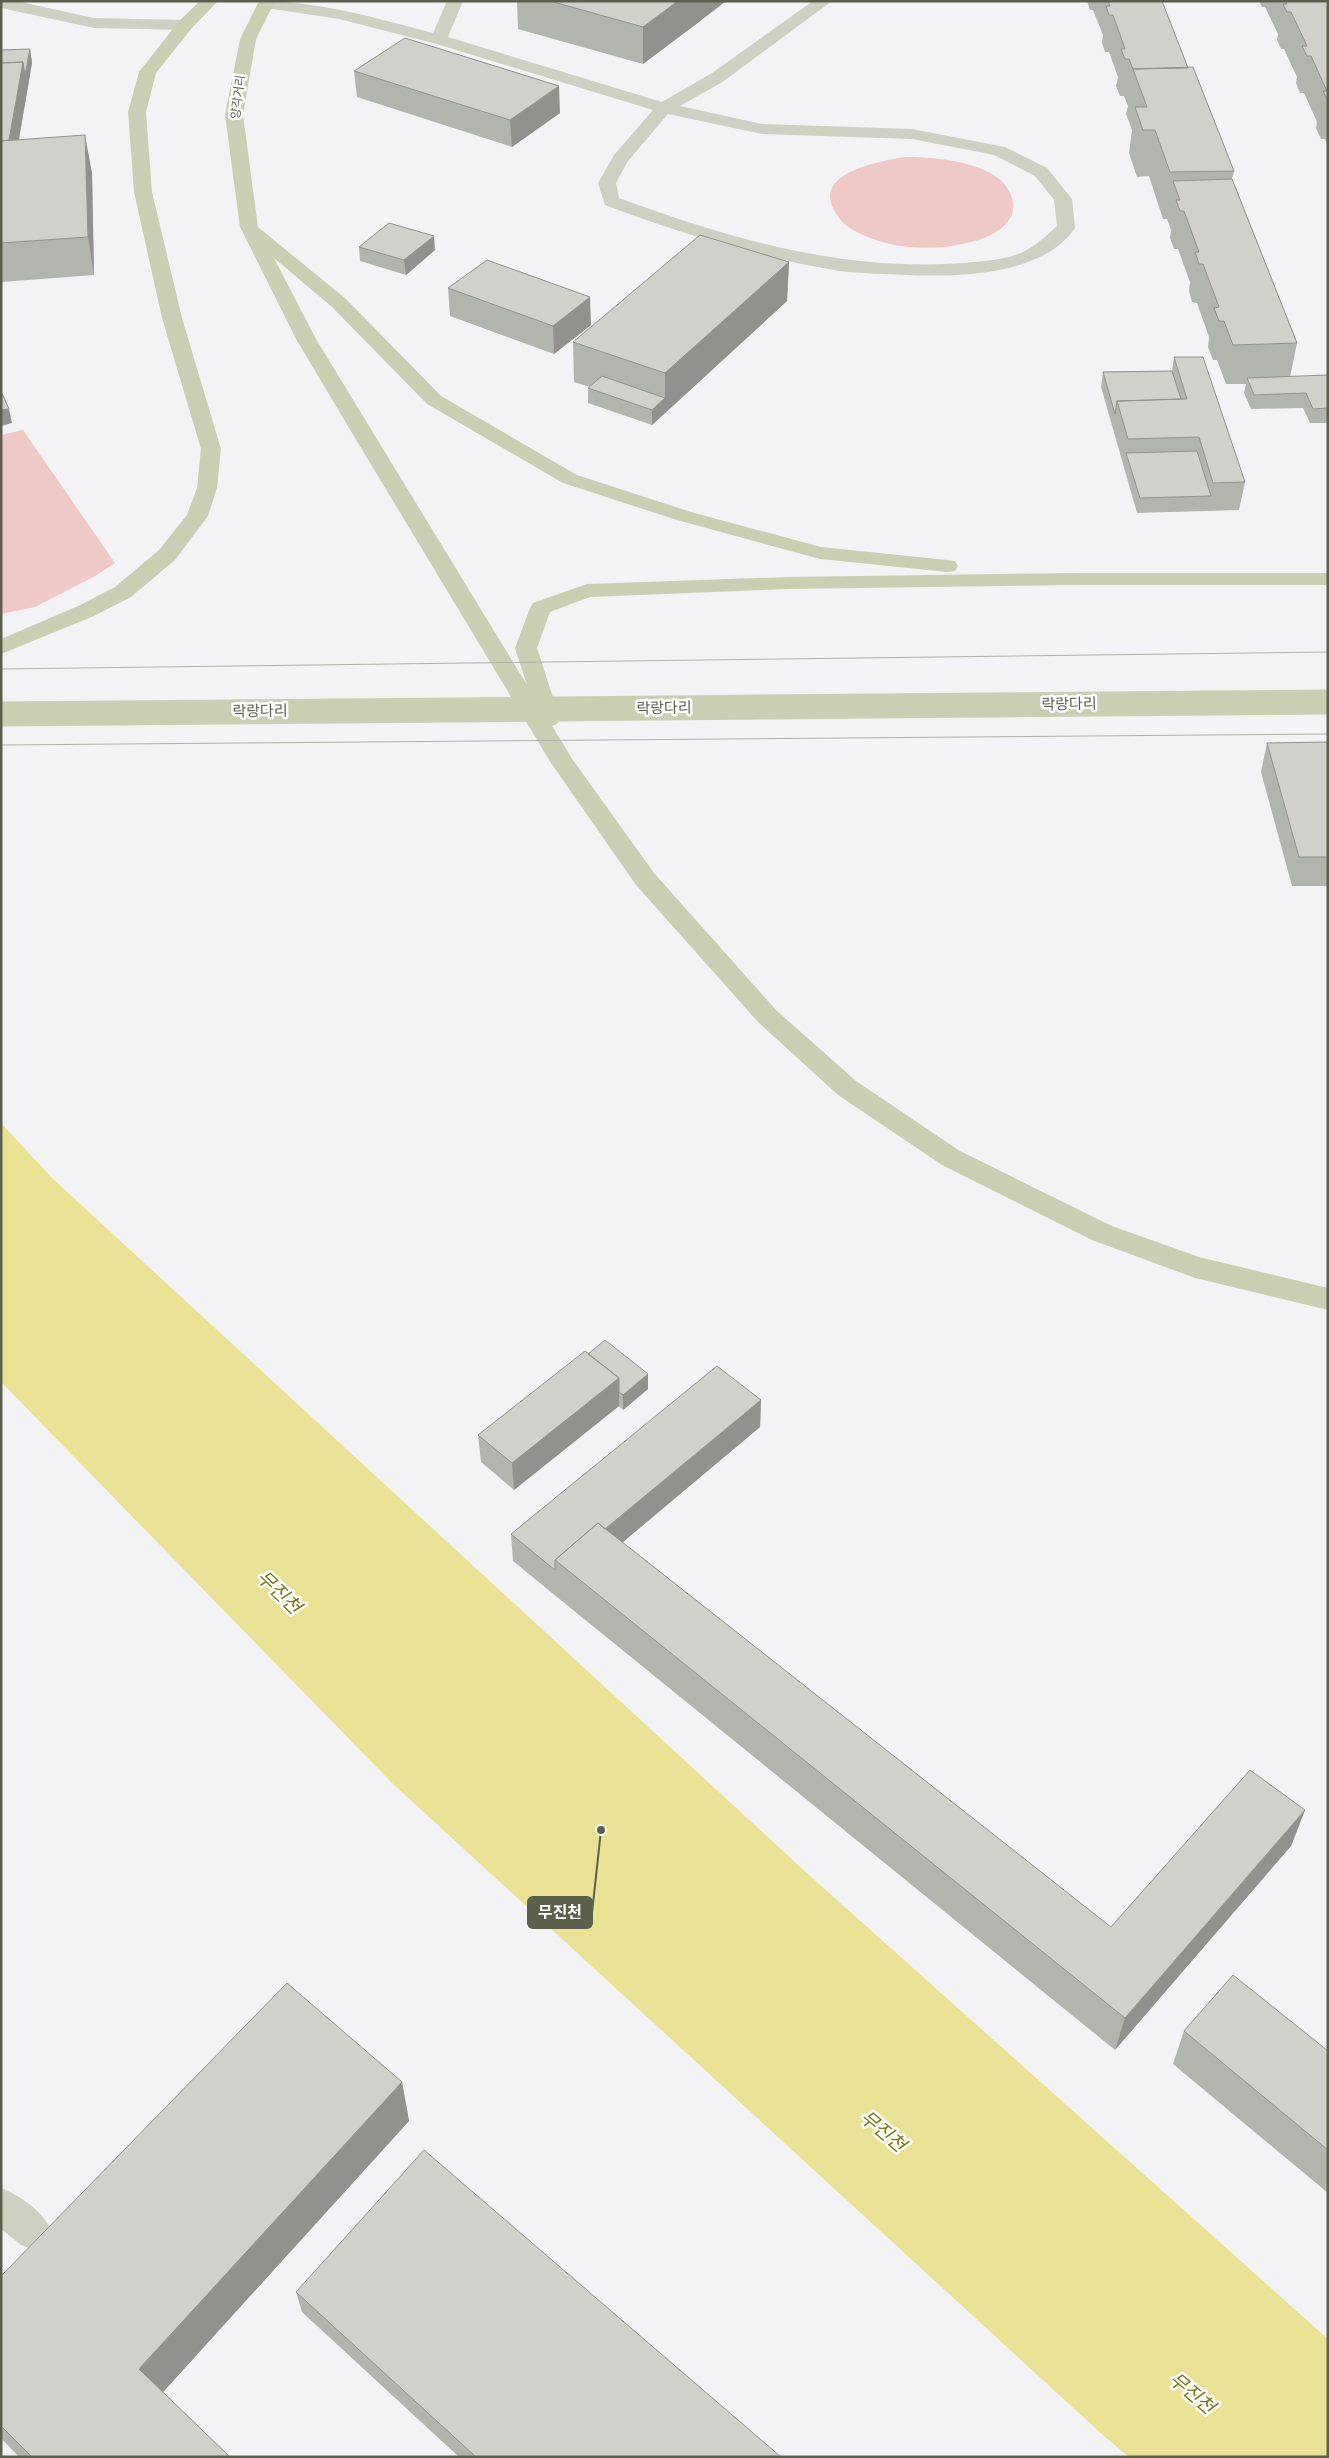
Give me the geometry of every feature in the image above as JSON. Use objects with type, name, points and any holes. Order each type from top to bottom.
[{"type":"main road","points":[[1,647],[86,611],[123,592],[167,555],[197,516],[207,488],[211,449],[172,318],[143,192],[137,112],[148,72],[179,32],[210,1]]},
{"type":"main road","name":"양각거리","points":[[266,2],[248,39],[234,116],[249,227],[306,339],[563,763]]},
{"type":"main road","points":[[249,227],[339,303],[434,400],[570,479],[684,516],[820,553],[1079,579]]},
{"type":"main road","points":[[1328,579],[1079,579],[788,583],[587,591],[541,608],[526,648],[563,763],[645,879],[767,1016],[847,1088],[951,1158],[1102,1233],[1195,1267],[1328,1299]]},
{"type":"main road","name":"락랑다리","points":[[1,714],[1328,702]]},
{"type":"lane","points":[[438,39],[455,1]]},
{"type":"lane","points":[[266,2],[339,14],[438,39],[664,108],[762,129],[912,134],[1000,150],[1041,172],[1063,199],[1066,228],[1036,254],[994,266],[930,271],[836,265],[770,251],[680,227],[611,201],[607,183],[620,159],[664,108],[718,77],[824,1]]},
{"type":"lane","points":[[1,3],[94,23],[179,32]]},
{"type":"lane","points":[[1,2206],[34,2232]]},
{"type":"shaded area","points":[[906,157],[950,160],[982,169],[996,176],[1006,186],[1012,198],[1013,209],[1011,217],[1001,229],[985,238],[953,246],[923,248],[894,245],[866,236],[853,230],[839,218],[833,208],[830,196],[834,185],[842,177],[868,165]]},
{"type":"shaded area","points":[[23,430],[115,563],[97,575],[35,607],[1,614],[1,435]]},
{"type":"water","name":"무진천","points":[[1,1123],[52,1178],[809,1875],[1328,2339],[1328,2457],[1129,2457],[393,1784],[1,1382]]},
{"type":"building","points":[[550,1],[678,1],[643,27]]},
{"type":"building","points":[[1108,1],[1162,1],[1188,68],[1133,69],[1129,59],[1125,59],[1121,49],[1125,49],[1113,15],[1109,15],[1106,6],[1110,6]]},
{"type":"building","points":[[1286,1],[1328,1],[1328,101],[1323,91],[1327,91],[1311,56],[1307,56],[1302,46],[1307,46],[1291,12],[1287,12],[1283,4],[1287,4]]},
{"type":"building","points":[[405,38],[559,86],[510,120],[354,71]]},
{"type":"building","points":[[30,49],[25,75],[23,62],[1,63],[1,50]]},
{"type":"building","points":[[23,62],[9,140],[1,141],[1,63]]},
{"type":"building","points":[[1193,67],[1234,171],[1170,172],[1155,130],[1143,130],[1135,107],[1147,107],[1133,69]]},
{"type":"building","points":[[85,135],[88,237],[1,243],[1,141]]},
{"type":"building","points":[[1232,179],[1297,343],[1233,345],[1224,321],[1219,321],[1214,308],[1219,307],[1203,264],[1199,264],[1195,252],[1199,252],[1184,211],[1180,211],[1176,200],[1180,200],[1173,181]]},
{"type":"building","points":[[389,223],[434,236],[404,260],[359,247]]},
{"type":"building","points":[[700,235],[789,262],[665,373],[573,342]]},
{"type":"building","points":[[487,260],[590,297],[553,326],[448,288]]},
{"type":"building","points":[[1174,357],[1203,357],[1245,482],[1213,483],[1199,437],[1128,439],[1117,401],[1187,399]]},
{"type":"building","points":[[1172,371],[1181,399],[1117,401],[1115,414],[1103,372]]},
{"type":"building","points":[[1328,375],[1328,408],[1313,409],[1306,393],[1254,395],[1247,378]]},
{"type":"building","points":[[602,376],[665,398],[652,410],[588,388]]},
{"type":"building","points":[[1,391],[9,409],[1,410]]},
{"type":"building","points":[[1197,451],[1211,496],[1140,498],[1126,453]]},
{"type":"building","points":[[1328,742],[1328,857],[1299,857],[1267,743]]},
{"type":"building","points":[[605,1340],[648,1374],[623,1395],[619,1392],[619,1378],[588,1354]]},
{"type":"building","points":[[585,1351],[619,1378],[512,1463],[478,1435]]},
{"type":"building","points":[[717,1366],[761,1400],[605,1529],[598,1523],[555,1560],[555,1570],[511,1534]]},
{"type":"building","points":[[598,1523],[1111,1927],[1250,1770],[1305,1810],[1125,2018],[555,1560]]},
{"type":"building","points":[[1233,1975],[1328,2051],[1328,2150],[1184,2031]]},
{"type":"building","points":[[287,1983],[402,2082],[139,2369],[230,2457],[32,2457],[1,2426],[1,2276]]},
{"type":"building","points":[[424,2150],[781,2457],[476,2457],[296,2292]]},
{"type":"tram line","points":[[1,669],[1328,652]]},
{"type":"tram line","points":[[1,745],[1328,734]]},
{"type":"place","name":"무진천","points":[[601,1830]]}]
